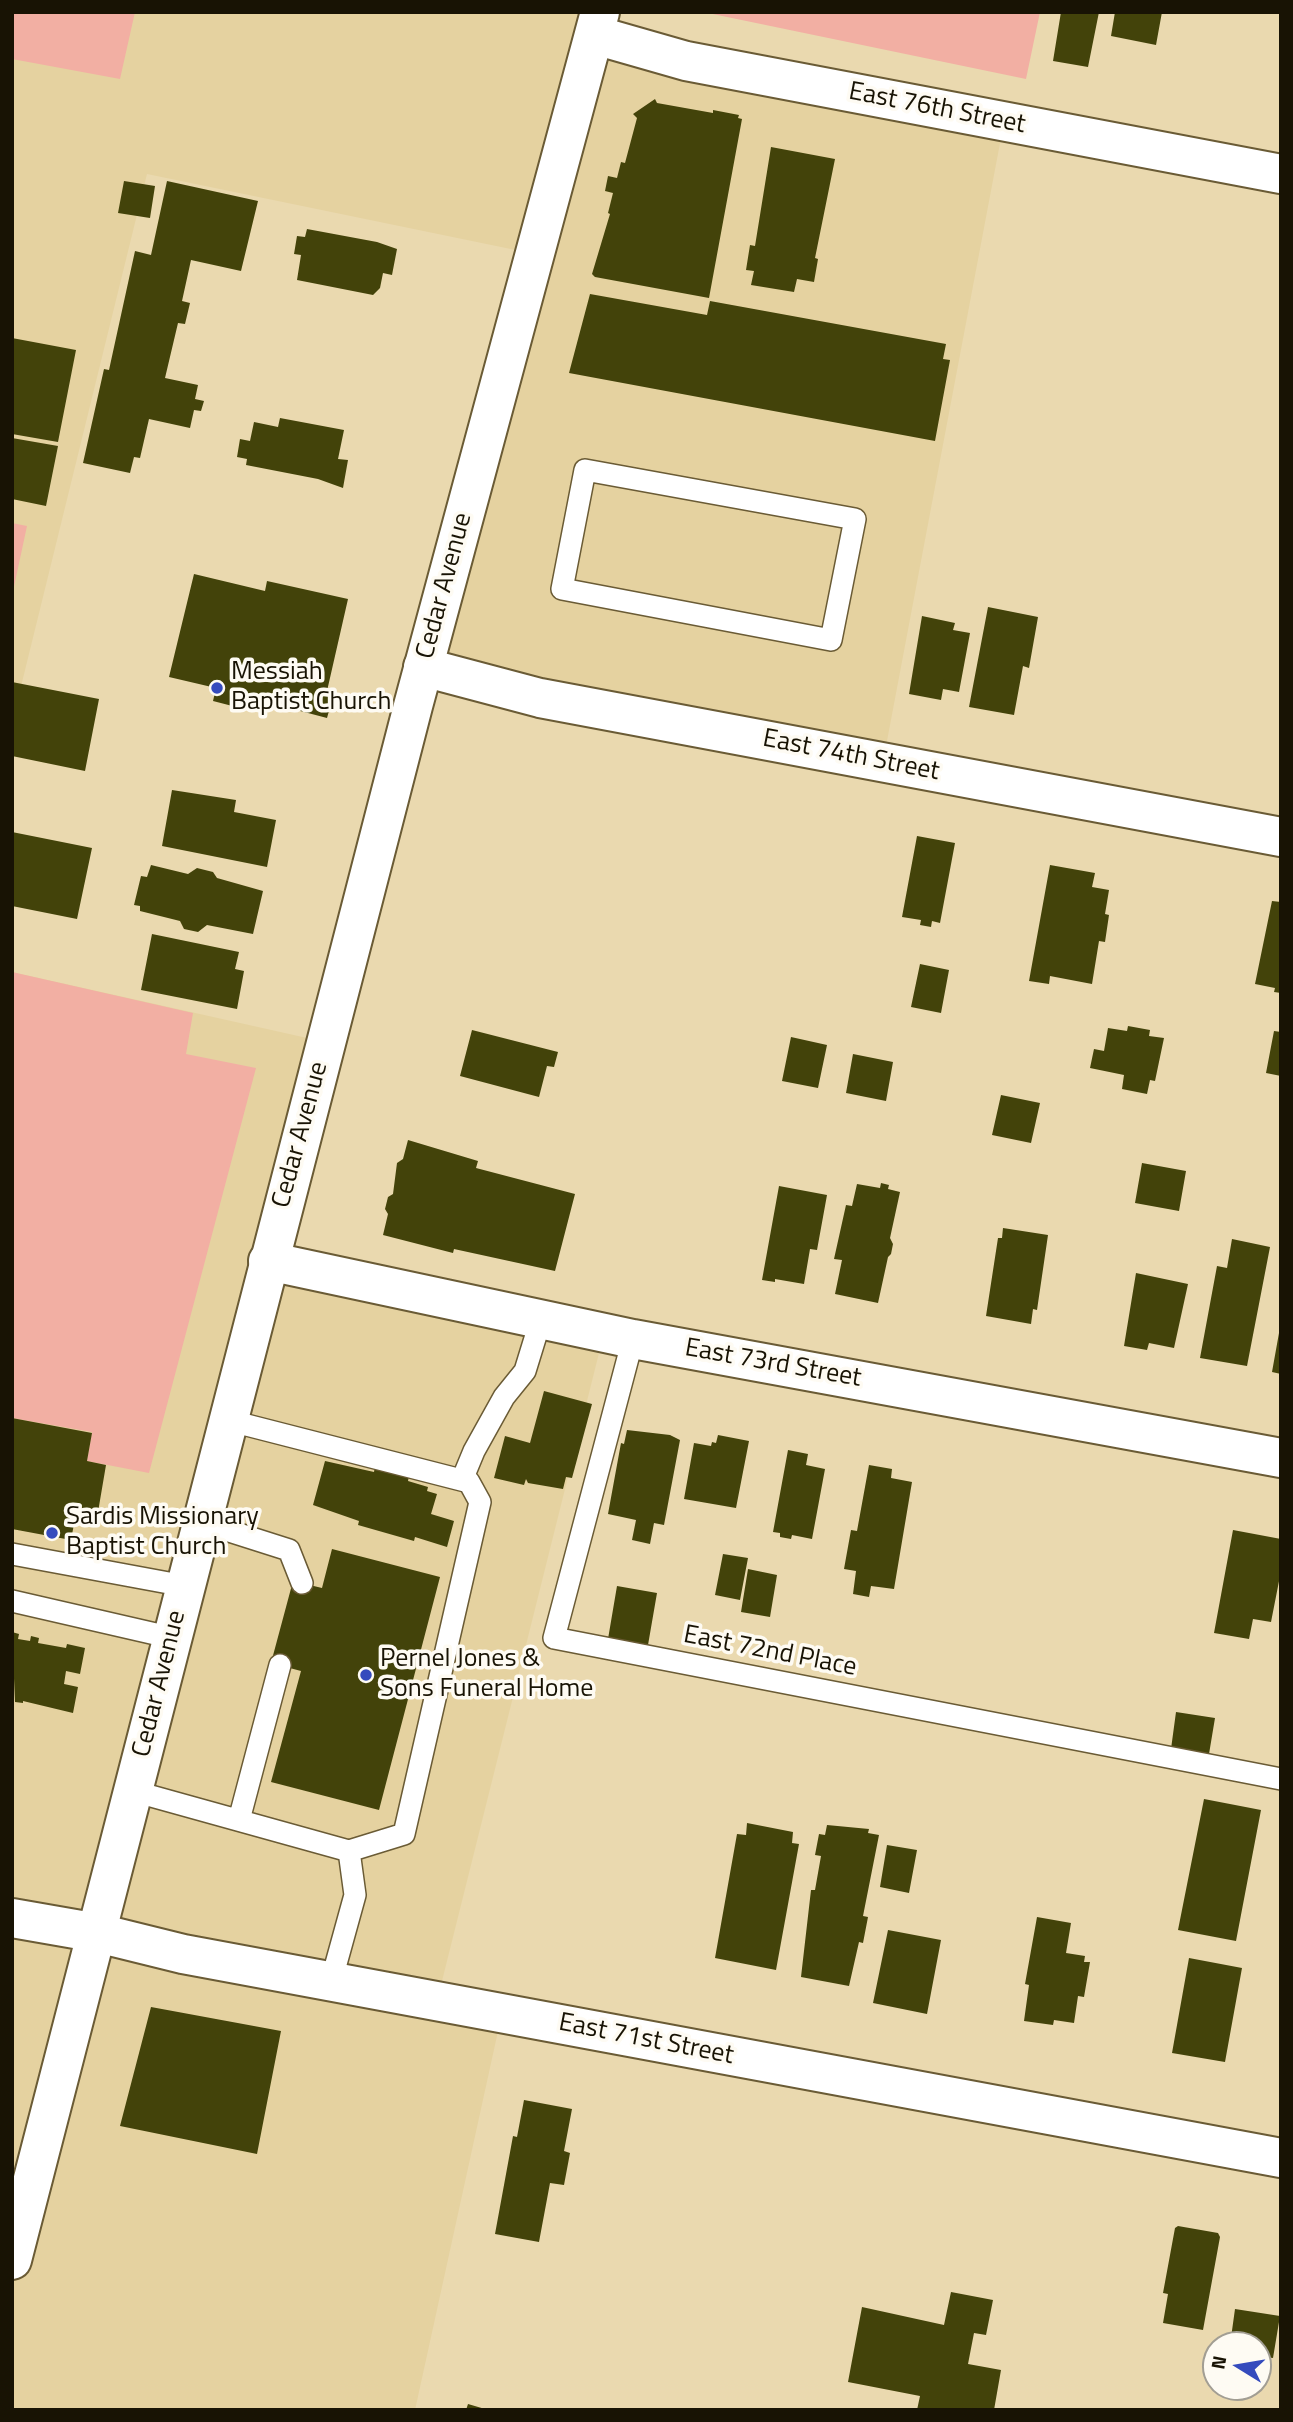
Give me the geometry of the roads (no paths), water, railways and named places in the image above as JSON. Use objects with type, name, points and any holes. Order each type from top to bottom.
[{"type":"street","name":"East 76th Street","points":[[598,24],[686,61],[1281,174]]},
{"type":"street","name":"Cedar Avenue","points":[[12,2260],[423,667],[598,24]]},
{"type":"street","name":"East 74th Street","points":[[423,667],[540,698],[1281,837]]},
{"type":"street","name":"East 73rd Street","points":[[268,1261],[633,1339],[1281,1458]]},
{"type":"street","name":"East 71st Street","points":[[12,1918],[98,1933],[183,1954],[331,1982],[1281,2158]]},
{"type":"lane","points":[[585,470],[855,520],[831,640],[562,589],[585,470]]},
{"type":"lane","points":[[462,1480],[504,1397],[525,1371],[541,1319]]},
{"type":"lane","name":"East 72nd Place","points":[[633,1339],[554,1638],[1281,1779]]},
{"type":"lane","points":[[133,1791],[349,1851],[404,1834],[480,1502],[469,1482],[227,1420]]},
{"type":"lane","points":[[201,1522],[289,1550],[302,1583]]},
{"type":"lane","points":[[12,1554],[185,1587]]},
{"type":"lane","points":[[12,1601],[173,1638]]},
{"type":"lane","points":[[239,1820],[280,1665]]},
{"type":"lane","points":[[331,1982],[355,1895],[349,1851]]},
{"type":"place","name":"Messiah Baptist Church","points":[[217,688]]},
{"type":"place","name":"Sardis Missionary Baptist Church","points":[[52,1533]]},
{"type":"place","name":"Pernel Jones & Sons Funeral Home","points":[[366,1675]]}]
